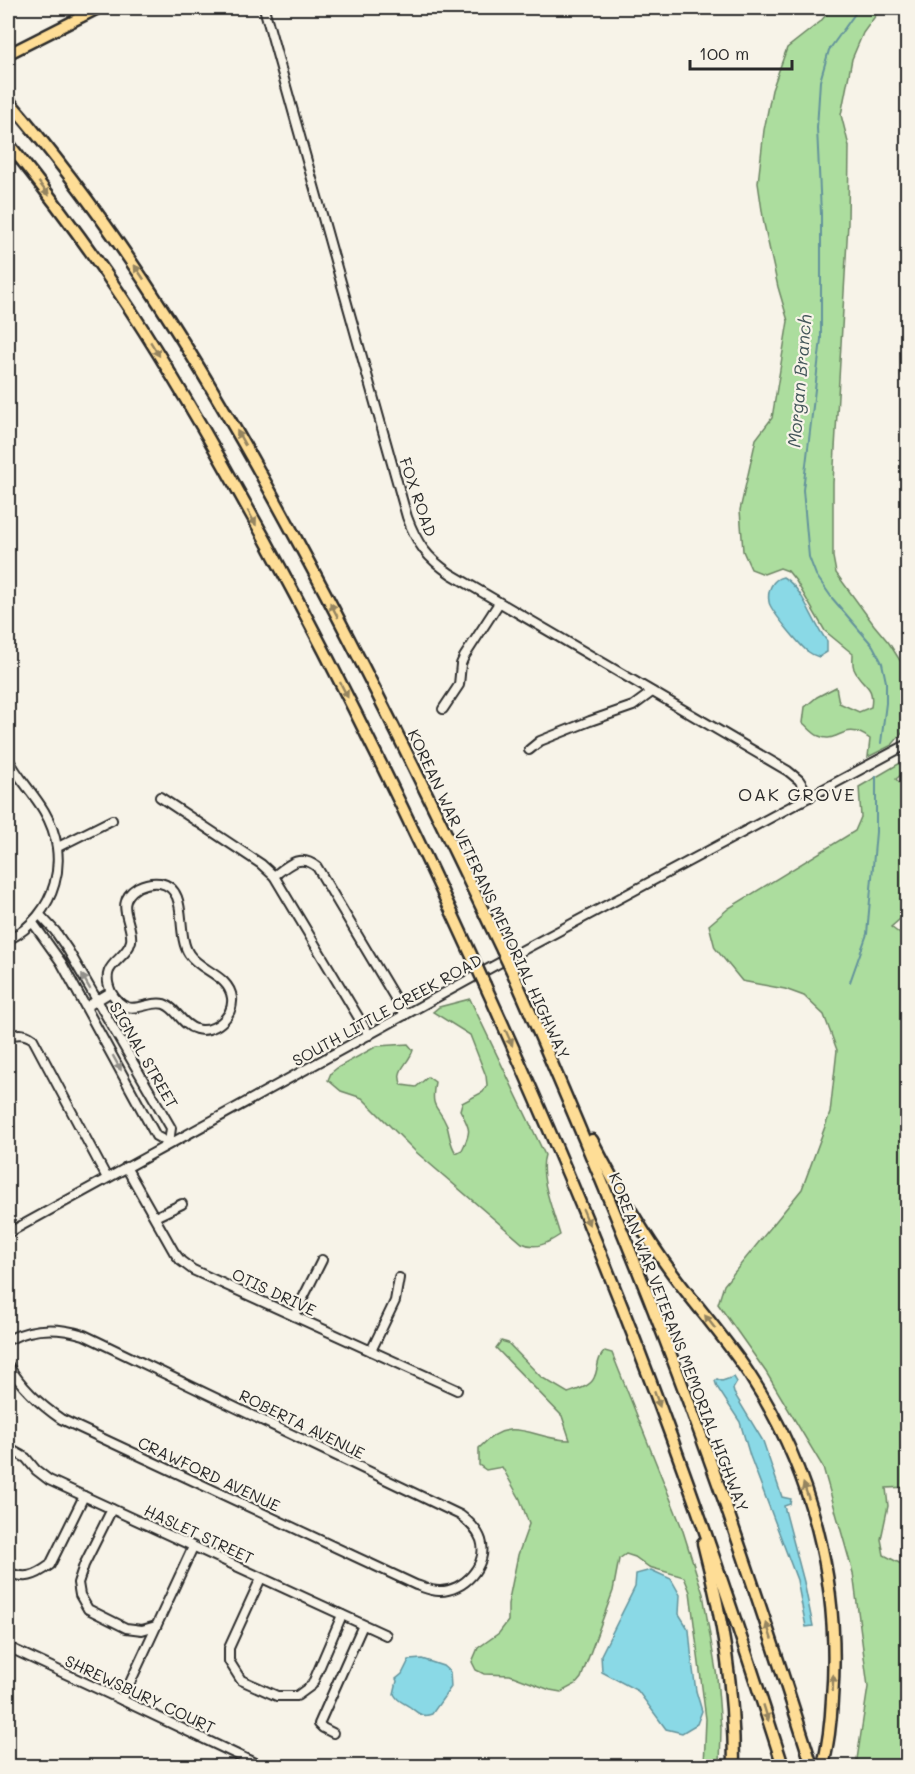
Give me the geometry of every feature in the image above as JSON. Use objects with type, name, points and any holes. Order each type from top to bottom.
[{"type":"highway","name":"KOREAN WAR VETERANS MEMORIAL HIGHWAY","points":[[8,99],[125,250],[173,324],[277,502],[409,755],[512,971],[618,1220],[691,1407],[748,1569],[812,1767]]},
{"type":"highway","points":[[8,143],[116,288],[159,355],[213,447],[338,678],[436,876],[548,1126],[638,1347],[724,1583],[783,1767]]},
{"type":"highway","points":[[559,1079],[626,1205],[664,1262],[749,1374],[794,1457],[818,1528],[830,1592],[833,1623],[832,1709],[823,1767]]},
{"type":"highway","points":[[686,1479],[725,1641],[732,1694],[734,1767]]},
{"type":"main road","points":[[8,54],[79,12],[99,8]]},
{"type":"street","name":"FOX ROAD","points":[[264,8],[411,528],[420,546],[432,561],[450,574],[788,771],[800,780],[810,797]]},
{"type":"street","points":[[443,709],[459,685],[464,657],[499,603]]},
{"type":"street","points":[[529,750],[540,741],[633,706],[652,692]]},
{"type":"street","name":"SOUTH LITTLE CREEK ROAD","points":[[8,1233],[510,957],[908,744]]},
{"type":"street","points":[[8,758],[44,811],[58,847],[58,866],[54,883],[40,915],[33,923],[8,940]]},
{"type":"street","points":[[160,797],[261,864],[274,876],[369,1035]]},
{"type":"street","points":[[58,847],[112,820]]},
{"type":"street","points":[[274,876],[300,860],[317,867],[405,1015]]},
{"type":"street","points":[[160,883],[170,888],[177,898],[181,909],[182,940],[188,953],[196,963],[226,985],[232,1004],[223,1022],[211,1028],[198,1030],[184,1023],[173,1010],[163,1004],[133,1008],[122,1004],[111,992],[108,982],[109,971],[131,941],[131,932],[125,913],[126,901],[138,887],[160,883]]},
{"type":"street","name":"SIGNAL STREET","points":[[33,923],[58,957],[156,1136],[169,1143],[171,1128],[62,940],[40,915]]},
{"type":"street","points":[[86,1007],[111,992]]},
{"type":"street","points":[[8,1037],[18,1034],[29,1036],[33,1040],[107,1178]]},
{"type":"street","name":"OTIS DRIVE","points":[[126,1167],[174,1252],[187,1266],[457,1390]]},
{"type":"street","points":[[155,1217],[182,1204]]},
{"type":"street","points":[[294,1316],[322,1260]]},
{"type":"street","points":[[372,1351],[395,1301],[399,1278]]},
{"type":"street","name":"ROBERTA AVENUE","points":[[8,1340],[38,1330],[66,1330],[84,1335],[460,1515],[474,1527],[482,1541],[482,1554],[476,1572],[463,1584],[442,1591],[416,1586]]},
{"type":"street","name":"CRAWFORD AVENUE","points":[[8,1365],[24,1389],[61,1419],[416,1586]]},
{"type":"street","name":"HASLET STREET","points":[[8,1448],[26,1458],[49,1480],[386,1635]]},
{"type":"street","points":[[8,1572],[27,1577],[41,1572],[50,1565],[84,1496]]},
{"type":"street","points":[[112,1509],[84,1565],[78,1583],[80,1595],[88,1609],[126,1628],[142,1630],[156,1626]]},
{"type":"street","points":[[123,1700],[193,1547]]},
{"type":"street","points":[[261,1578],[229,1648],[229,1661],[241,1680],[277,1696],[297,1696],[312,1685],[342,1615]]},
{"type":"street","points":[[333,1733],[319,1724],[363,1625]]},
{"type":"street","name":"SHREWSBURY COURT","points":[[8,1647],[261,1767]]},
{"type":"green space","points":[[832,8],[881,8],[863,33],[852,59],[841,115],[849,146],[848,223],[833,483],[833,557],[836,573],[901,662],[903,732],[892,745],[868,757],[870,739],[861,733],[847,732],[826,738],[815,734],[803,723],[805,707],[817,697],[836,687],[839,703],[859,712],[871,707],[871,694],[854,669],[853,654],[825,631],[788,571],[780,568],[764,574],[751,569],[743,551],[740,510],[756,439],[772,418],[788,321],[764,224],[758,183],[764,130],[772,90],[787,48],[820,22]]},
{"type":"green space","points":[[907,759],[907,770],[896,779],[907,791],[907,913],[891,927],[908,940],[908,1487],[886,1488],[888,1506],[881,1539],[884,1555],[907,1567],[907,1766],[856,1766],[868,1687],[853,1573],[823,1467],[766,1372],[718,1304],[724,1285],[802,1189],[830,1113],[837,1050],[824,1015],[804,996],[785,989],[742,981],[715,948],[709,925],[729,908],[855,831],[861,817],[859,787]]},
{"type":"green space","points":[[470,999],[545,1155],[543,1163],[545,1184],[560,1235],[542,1245],[532,1246],[522,1243],[416,1152],[362,1098],[341,1091],[328,1080],[337,1068],[377,1046],[408,1044],[413,1050],[401,1071],[402,1085],[416,1087],[428,1077],[435,1082],[434,1103],[447,1126],[454,1150],[456,1153],[462,1150],[468,1130],[460,1110],[462,1103],[483,1092],[487,1085],[486,1076],[470,1035],[433,1012],[439,1007]]},
{"type":"green space","points":[[501,1341],[508,1343],[541,1377],[568,1393],[589,1384],[594,1378],[602,1354],[605,1351],[612,1353],[682,1528],[703,1594],[717,1677],[721,1729],[720,1766],[704,1766],[706,1719],[690,1592],[684,1577],[649,1567],[635,1557],[626,1554],[619,1559],[613,1591],[581,1678],[576,1684],[561,1692],[510,1675],[484,1674],[476,1670],[472,1662],[478,1648],[499,1633],[508,1621],[508,1604],[518,1555],[529,1524],[520,1499],[502,1467],[486,1470],[479,1465],[479,1448],[491,1437],[512,1430],[523,1430],[570,1440],[562,1416],[496,1348]]},
{"type":"water","points":[[783,577],[797,590],[827,641],[827,652],[819,657],[803,648],[774,612],[769,602],[771,586]]},
{"type":"water","points":[[734,1377],[737,1382],[733,1389],[734,1393],[763,1441],[782,1497],[791,1499],[790,1504],[784,1506],[813,1626],[806,1627],[797,1580],[750,1456],[740,1422],[715,1381]]},
{"type":"water","points":[[651,1570],[671,1579],[680,1595],[679,1614],[689,1630],[696,1691],[702,1711],[697,1724],[682,1733],[666,1729],[638,1691],[602,1672],[601,1655],[635,1587],[636,1574]]},
{"type":"water","points":[[422,1659],[443,1666],[450,1672],[451,1687],[432,1714],[425,1715],[401,1702],[394,1694],[396,1679],[402,1674],[409,1660]]},
{"type":"waterway","name":"Morgan Branch","points":[[859,8],[829,50],[820,81],[817,128],[821,213],[821,339],[803,490],[809,557],[816,575],[832,598],[873,646],[882,663],[886,682],[886,703],[881,743]]},
{"type":"waterway","name":"Morgan Branch","points":[[850,982],[867,934],[876,832],[876,776]]},
{"type":"district","name":"OAK GROVE","points":[[797,795]]}]
